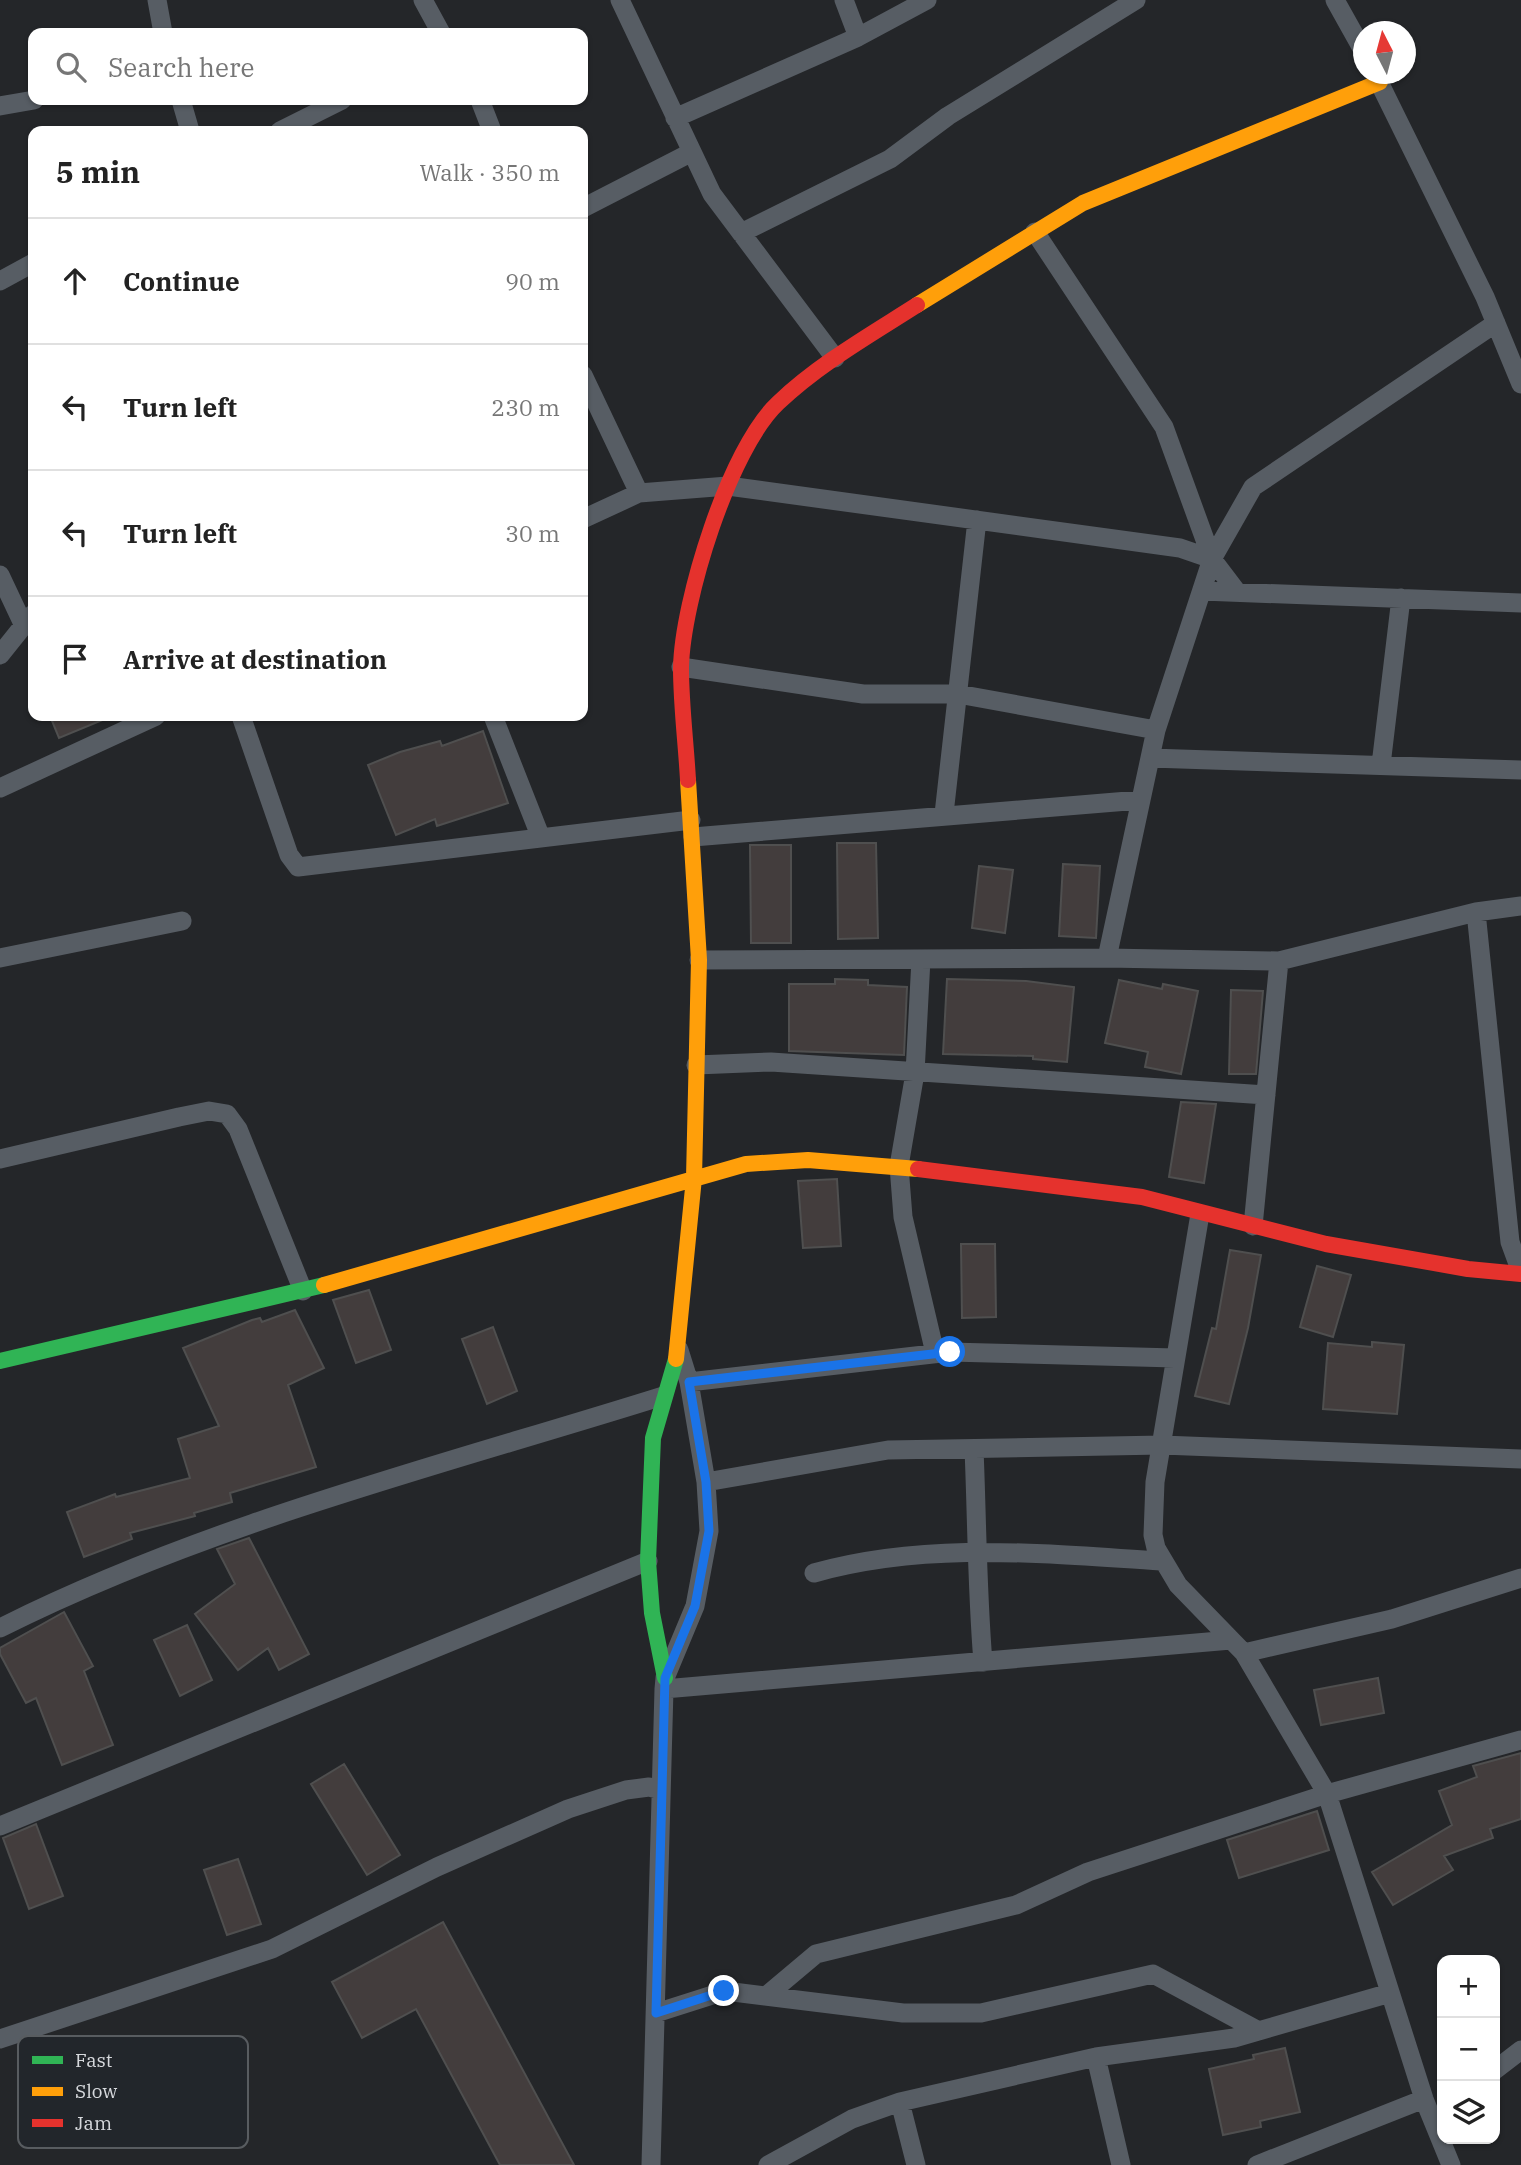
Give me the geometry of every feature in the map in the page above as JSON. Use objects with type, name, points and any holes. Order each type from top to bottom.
[{"type":"street","points":[[157,0],[162,28]]},
{"type":"street","points":[[422,0],[438,28]]},
{"type":"street","points":[[620,0],[712,194],[835,358]]},
{"type":"street","points":[[844,0],[858,37]]},
{"type":"street","points":[[675,118],[858,37],[927,0]]},
{"type":"street","points":[[741,233],[890,159],[948,116],[1136,0]]},
{"type":"street","points":[[1335,0],[1353,33]]},
{"type":"street","points":[[652,2165],[665,1684],[652,1613],[648,1561],[653,1438],[663,1396],[679,1350],[694,1178],[699,960],[681,667],[690,600],[728,486],[752,436],[777,404],[835,358],[1083,203],[1364,84]]},
{"type":"street","points":[[1381,84],[1496,323],[1521,384]]},
{"type":"street","points":[[0,106],[28,101]]},
{"type":"street","points":[[182,105],[189,126]]},
{"type":"street","points":[[290,126],[332,105]]},
{"type":"street","points":[[482,105],[490,126]]},
{"type":"street","points":[[588,205],[692,152]]},
{"type":"street","points":[[1035,232],[1164,427],[1212,559],[1237,592]]},
{"type":"street","points":[[0,281],[28,265]]},
{"type":"street","points":[[1107,958],[1156,730],[1212,559],[1253,487],[1352,417],[1496,323]]},
{"type":"street","points":[[588,386],[639,494]]},
{"type":"street","points":[[588,517],[639,494],[728,486],[1180,548],[1212,559]]},
{"type":"street","points":[[944,814],[977,520]]},
{"type":"street","points":[[0,575],[28,618]]},
{"type":"street","points":[[1202,591],[1521,603]]},
{"type":"street","points":[[1381,765],[1401,598]]},
{"type":"street","points":[[0,655],[28,621]]},
{"type":"street","points":[[681,667],[863,694],[958,694],[1156,730]]},
{"type":"street","points":[[0,789],[145,721]]},
{"type":"street","points":[[243,721],[289,855],[298,867],[541,838],[1140,800]]},
{"type":"street","points":[[495,721],[541,838]]},
{"type":"street","points":[[1150,758],[1521,770]]},
{"type":"street","points":[[699,960],[1107,958],[1279,961],[1476,912],[1521,906]]},
{"type":"street","points":[[0,1361],[303,1291],[746,1164],[808,1160],[899,1166],[1142,1197],[1200,1214],[1339,1246],[1468,1269],[1521,1273],[1510,1242],[1476,912]]},
{"type":"street","points":[[0,958],[182,920]]},
{"type":"street","points":[[921,959],[915,1073],[899,1166],[903,1217],[935,1353]]},
{"type":"street","points":[[1253,1226],[1279,961]]},
{"type":"street","points":[[696,1065],[771,1062],[1266,1095]]},
{"type":"street","points":[[0,1159],[209,1111],[227,1114],[238,1129],[303,1291]]},
{"type":"street","points":[[1200,1214],[1155,1482],[1153,1535],[1161,1561],[1178,1585],[1237,1647],[1327,1794],[1390,1993],[1451,2165]]},
{"type":"street","points":[[665,1684],[695,1606],[709,1531],[706,1482],[689,1382],[679,1350]]},
{"type":"street","points":[[689,1382],[935,1353],[1175,1358]]},
{"type":"street","points":[[0,1629],[60,1599],[199,1541],[663,1396]]},
{"type":"street","points":[[706,1482],[888,1450],[1162,1446],[1521,1459]]},
{"type":"street","points":[[974,1448],[978,1550],[976,1577],[983,1662]]},
{"type":"street","points":[[814,1573],[862,1559],[978,1550],[1161,1561]]},
{"type":"street","points":[[0,1826],[648,1561]]},
{"type":"street","points":[[665,1684],[1237,1647],[1392,1619],[1521,1577]]},
{"type":"street","points":[[766,1996],[816,1954],[1016,1905],[1088,1872],[1327,1794],[1521,1740]]},
{"type":"street","points":[[0,2039],[272,1949],[437,1867],[568,1809],[626,1790],[649,1787],[661,1790]]},
{"type":"street","points":[[656,2013],[724,1991],[903,2013],[981,2013],[1153,1973],[1259,2031]]},
{"type":"street","points":[[768,2165],[852,2119],[900,2102],[1096,2057],[1234,2038],[1390,1993]]},
{"type":"street","points":[[1500,2066],[1521,2050]]},
{"type":"street","points":[[1096,2057],[1121,2165]]},
{"type":"street","points":[[900,2102],[916,2165]]},
{"type":"street","points":[[1257,2165],[1433,2108]]},
{"type":"building","points":[[52,721],[100,721],[59,738]]},
{"type":"building","points":[[483,731],[508,803],[437,826],[435,819],[396,835],[368,765],[400,752],[440,741],[442,746]]},
{"type":"building","points":[[837,843],[876,843],[878,938],[838,939]]},
{"type":"building","points":[[750,845],[791,845],[791,943],[751,943]]},
{"type":"building","points":[[1063,864],[1100,866],[1096,938],[1059,936]]},
{"type":"building","points":[[979,866],[1013,870],[1005,933],[972,928]]},
{"type":"building","points":[[835,979],[868,980],[868,985],[907,987],[904,1055],[789,1051],[789,984],[835,984]]},
{"type":"building","points":[[947,979],[1026,981],[1074,987],[1067,1062],[1033,1059],[1033,1056],[943,1054]]},
{"type":"building","points":[[1119,980],[1162,989],[1163,984],[1198,991],[1181,1074],[1145,1067],[1148,1052],[1105,1043]]},
{"type":"building","points":[[1231,990],[1263,991],[1256,1074],[1229,1074]]},
{"type":"building","points":[[1181,1102],[1216,1104],[1204,1183],[1169,1177]]},
{"type":"building","points":[[837,1179],[841,1246],[803,1248],[798,1181]]},
{"type":"building","points":[[961,1244],[995,1244],[996,1317],[962,1318]]},
{"type":"building","points":[[1230,1250],[1261,1255],[1248,1328],[1229,1404],[1195,1396],[1212,1328],[1216,1329]]},
{"type":"building","points":[[1317,1266],[1351,1275],[1333,1337],[1300,1327]]},
{"type":"building","points":[[369,1290],[391,1350],[356,1363],[333,1300]]},
{"type":"building","points":[[295,1310],[324,1368],[288,1385],[316,1467],[230,1493],[232,1502],[194,1513],[195,1516],[130,1533],[132,1539],[84,1557],[67,1512],[115,1494],[116,1497],[190,1478],[178,1439],[219,1426],[183,1348],[252,1320],[260,1318],[262,1322]]},
{"type":"building","points":[[493,1327],[517,1391],[487,1404],[462,1339]]},
{"type":"building","points":[[1372,1342],[1404,1345],[1397,1414],[1323,1409],[1328,1343],[1372,1347]]},
{"type":"building","points":[[249,1538],[309,1654],[279,1670],[268,1648],[238,1670],[195,1614],[235,1584],[217,1549]]},
{"type":"building","points":[[64,1612],[93,1666],[84,1671],[113,1745],[62,1765],[36,1698],[26,1703],[0,1654],[0,1648]]},
{"type":"building","points":[[187,1625],[212,1680],[180,1696],[154,1640]]},
{"type":"building","points":[[1378,1678],[1384,1713],[1321,1725],[1314,1690]]},
{"type":"building","points":[[1521,1753],[1521,1819],[1490,1829],[1493,1838],[1444,1856],[1453,1870],[1393,1905],[1372,1872],[1452,1825],[1439,1791],[1477,1777],[1473,1766]]},
{"type":"building","points":[[344,1764],[400,1855],[367,1875],[311,1784]]},
{"type":"building","points":[[1317,1811],[1329,1850],[1239,1878],[1227,1840]]},
{"type":"building","points":[[36,1824],[63,1896],[29,1909],[3,1838]]},
{"type":"building","points":[[238,1859],[261,1924],[227,1935],[204,1870]]},
{"type":"building","points":[[443,1922],[574,2165],[500,2165],[416,2009],[362,2038],[332,1982]]},
{"type":"building","points":[[1285,2048],[1300,2112],[1260,2121],[1261,2127],[1223,2135],[1209,2069],[1254,2059],[1253,2055]]},
{"type":"traffic: fast","points":[[0,1361],[324,1285]]},
{"type":"traffic: fast","points":[[665,1678],[652,1613],[648,1561],[653,1438],[676,1359]]},
{"type":"traffic: slow","points":[[917,305],[1083,203],[1375,84]]},
{"type":"traffic: slow","points":[[676,1359],[694,1178],[699,960],[688,780]]},
{"type":"traffic: slow","points":[[324,1285],[746,1164],[808,1160],[918,1169]]},
{"type":"traffic: jam","points":[[688,780],[681,682],[683,640],[699,567],[726,490],[742,455],[760,425],[778,403],[810,375],[917,305]]},
{"type":"traffic: jam","points":[[918,1169],[1142,1197],[1326,1244],[1468,1269],[1521,1274]]},
{"type":"route","points":[[724,1991],[656,2013],[665,1678],[695,1606],[709,1531],[706,1482],[689,1382],[950,1352]]}]
